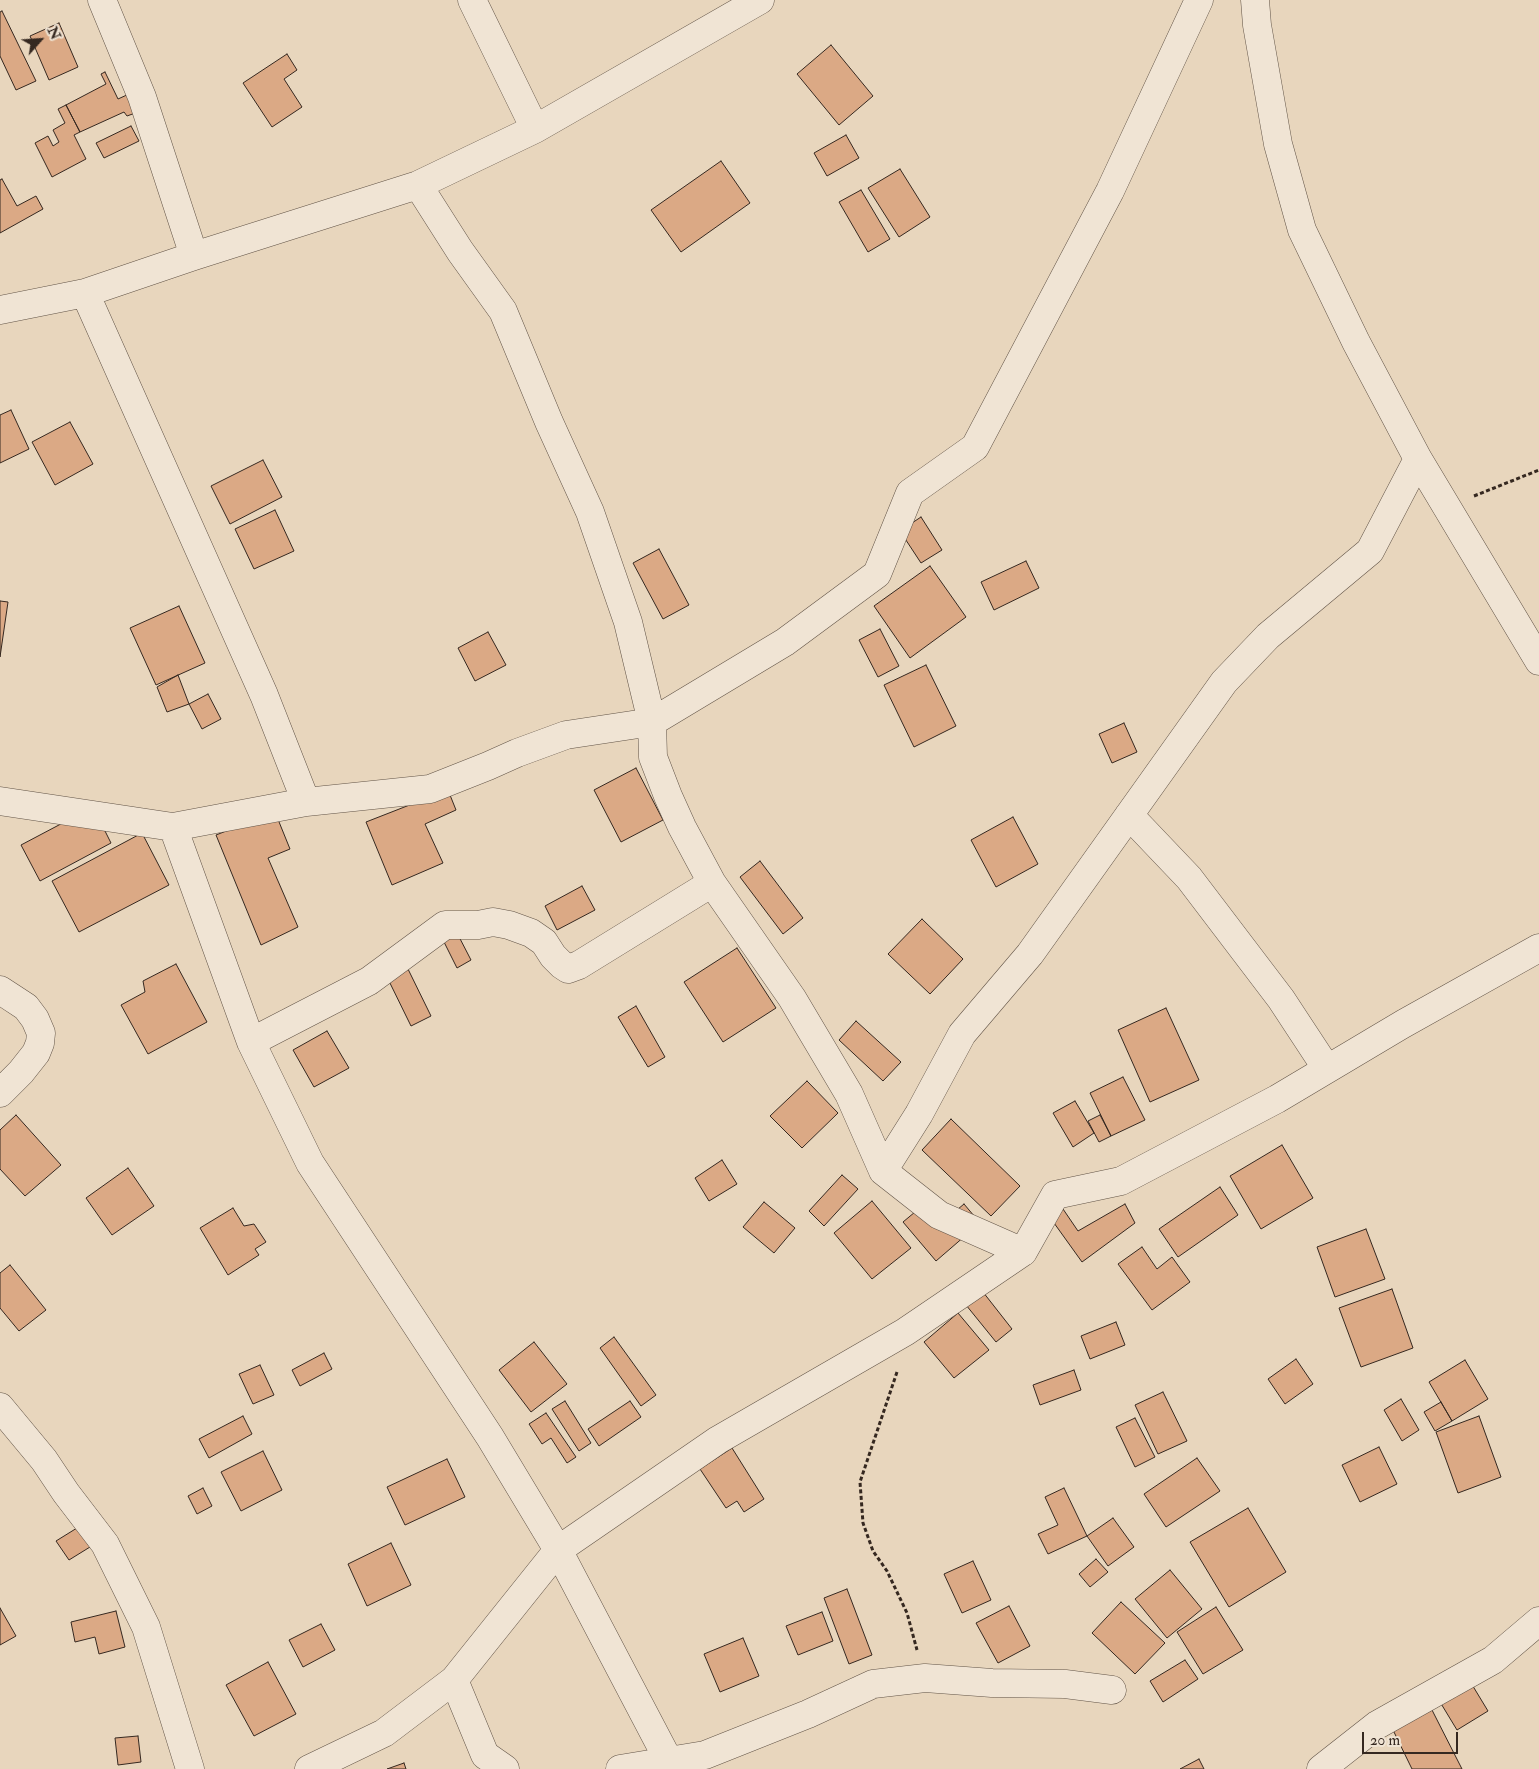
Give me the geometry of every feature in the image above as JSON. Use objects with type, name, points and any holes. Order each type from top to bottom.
[{"type":"street","points":[[102,0],[142,97],[194,256]]},
{"type":"street","points":[[472,0],[535,129]]},
{"type":"street","points":[[0,310],[85,293],[194,256],[418,185],[535,129],[760,0]]},
{"type":"street","points":[[0,800],[173,827],[306,802],[430,789],[566,735],[652,722],[785,642],[877,574],[910,493],[974,447],[1110,192],[1199,0]]},
{"type":"street","points":[[1255,0],[1257,25],[1278,144],[1302,230],[1356,342],[1418,460],[1539,661]]},
{"type":"street","points":[[418,185],[460,251],[503,311],[549,422],[590,512],[628,622],[652,722],[653,756],[682,827],[712,884],[792,998],[849,1094],[883,1171],[939,1215],[1022,1252]]},
{"type":"street","points":[[85,293],[264,695],[306,802]]},
{"type":"street","points":[[883,1171],[919,1114],[962,1034],[1030,954],[1224,682],[1268,636],[1370,551],[1418,460]]},
{"type":"street","points":[[1129,815],[1189,878],[1281,998],[1327,1069]]},
{"type":"street","points":[[173,827],[251,1042],[310,1163],[490,1437],[558,1550],[671,1765]]},
{"type":"street","points":[[251,1042],[369,981],[445,925],[478,925],[493,922],[509,925],[531,933],[544,942],[553,956],[568,969],[579,966],[712,884]]},
{"type":"street","points":[[309,1769],[384,1734],[454,1680],[558,1550],[718,1440],[905,1332],[1022,1252],[1055,1195],[1121,1181],[1277,1099],[1539,948]]},
{"type":"street","points":[[0,990],[26,1007],[35,1019],[41,1033],[36,1053],[21,1072],[0,1093]]},
{"type":"street","points":[[0,1407],[44,1460],[66,1493],[105,1544],[146,1627],[190,1769]]},
{"type":"street","points":[[1321,1769],[1376,1725],[1493,1660],[1539,1621]]},
{"type":"street","points":[[620,1769],[671,1765],[705,1755],[808,1714],[873,1684],[925,1678],[992,1683],[1065,1684],[1112,1690]]},
{"type":"street","points":[[454,1680],[486,1755],[505,1769]]},
{"type":"path","points":[[1446,506],[1539,470]]},
{"type":"path","points":[[905,1332],[896,1377],[860,1482],[863,1523],[873,1551],[887,1571],[907,1613],[925,1678]]},
{"type":"building","points":[[2,11],[36,81],[16,90],[0,56],[0,12]]},
{"type":"building","points":[[59,23],[78,67],[49,80],[30,36]]},
{"type":"building","points":[[831,45],[873,96],[839,125],[797,74]]},
{"type":"building","points":[[287,54],[297,70],[284,79],[302,107],[272,127],[243,83]]},
{"type":"building","points":[[105,72],[118,99],[129,94],[138,112],[127,116],[124,112],[80,132],[66,105],[106,84],[101,74]]},
{"type":"building","points":[[66,105],[80,132],[74,135],[86,159],[52,177],[35,143],[48,136],[53,146],[59,142],[53,130],[65,123],[58,109]]},
{"type":"building","points":[[131,126],[139,141],[104,158],[96,143]]},
{"type":"building","points":[[846,135],[859,158],[827,176],[814,153]]},
{"type":"building","points":[[721,161],[750,203],[681,252],[651,210]]},
{"type":"building","points":[[900,169],[930,217],[899,237],[868,188]]},
{"type":"building","points":[[2,179],[17,206],[36,196],[43,209],[0,233],[0,180]]},
{"type":"building","points":[[861,190],[890,239],[868,252],[839,202]]},
{"type":"building","points":[[11,410],[29,449],[0,463],[0,415]]},
{"type":"building","points":[[70,422],[93,464],[55,485],[32,442]]},
{"type":"building","points":[[263,460],[282,497],[230,524],[211,486]]},
{"type":"building","points":[[275,510],[294,551],[254,569],[235,529]]},
{"type":"building","points":[[921,517],[942,550],[921,563],[900,531]]},
{"type":"building","points":[[659,549],[689,605],[663,619],[633,563]]},
{"type":"building","points":[[1026,561],[1039,588],[994,610],[981,582]]},
{"type":"building","points":[[930,566],[966,617],[910,658],[874,606]]},
{"type":"building","points":[[0,601],[8,602],[0,657]]},
{"type":"building","points":[[179,606],[205,663],[156,685],[130,628]]},
{"type":"building","points":[[880,629],[899,666],[878,677],[859,640]]},
{"type":"building","points":[[488,632],[506,665],[475,681],[458,648]]},
{"type":"building","points":[[926,665],[956,726],[914,747],[884,685]]},
{"type":"building","points":[[178,675],[189,704],[167,712],[157,687]]},
{"type":"building","points":[[208,694],[221,719],[202,729],[189,704]]},
{"type":"building","points":[[1124,723],[1137,752],[1112,763],[1099,734]]},
{"type":"building","points":[[636,768],[663,820],[621,842],[594,790]]},
{"type":"building","points":[[448,790],[456,810],[425,824],[443,863],[392,885],[366,822]]},
{"type":"building","points":[[93,807],[111,843],[40,881],[21,845]]},
{"type":"building","points":[[275,812],[290,849],[268,858],[298,927],[261,945],[216,835]]},
{"type":"building","points":[[1013,817],[1038,864],[996,887],[971,840]]},
{"type":"building","points":[[142,833],[169,885],[79,932],[52,881]]},
{"type":"building","points":[[760,861],[803,918],[783,934],[740,877]]},
{"type":"building","points":[[582,886],[595,910],[557,930],[545,906]]},
{"type":"building","points":[[922,919],[963,959],[930,994],[888,954]]},
{"type":"building","points":[[455,929],[471,960],[457,968],[441,936]]},
{"type":"building","points":[[737,948],[776,1008],[723,1042],[684,982]]},
{"type":"building","points":[[176,964],[207,1022],[148,1054],[121,1005],[145,992],[143,981]]},
{"type":"building","points":[[407,967],[431,1016],[411,1026],[387,977]]},
{"type":"building","points":[[636,1006],[665,1057],[648,1067],[618,1017]]},
{"type":"building","points":[[1166,1008],[1199,1080],[1150,1102],[1118,1030]]},
{"type":"building","points":[[856,1021],[901,1062],[883,1081],[839,1040]]},
{"type":"building","points":[[327,1031],[349,1068],[314,1087],[293,1050]]},
{"type":"building","points":[[1123,1077],[1145,1120],[1111,1136],[1090,1093]]},
{"type":"building","points":[[807,1081],[838,1113],[802,1148],[770,1116]]},
{"type":"building","points":[[1075,1101],[1094,1133],[1073,1147],[1053,1113]]},
{"type":"building","points":[[16,1115],[61,1165],[25,1196],[0,1169],[0,1130]]},
{"type":"building","points":[[1100,1115],[1111,1136],[1099,1142],[1088,1121]]},
{"type":"building","points":[[951,1119],[1020,1186],[991,1216],[922,1150]]},
{"type":"building","points":[[1282,1145],[1313,1198],[1261,1229],[1230,1176]]},
{"type":"building","points":[[722,1160],[737,1184],[709,1201],[695,1178]]},
{"type":"building","points":[[128,1168],[154,1206],[112,1235],[86,1198]]},
{"type":"building","points":[[842,1175],[858,1189],[824,1226],[809,1211]]},
{"type":"building","points":[[1220,1187],[1238,1215],[1178,1257],[1159,1229]]},
{"type":"building","points":[[872,1201],[911,1248],[872,1279],[834,1233]]},
{"type":"building","points":[[764,1202],[795,1228],[774,1253],[743,1227]]},
{"type":"building","points":[[964,1204],[980,1223],[936,1261],[903,1222],[921,1207],[938,1226]]},
{"type":"building","points":[[1125,1204],[1135,1223],[1082,1262],[1049,1216],[1063,1209],[1078,1231]]},
{"type":"building","points":[[233,1208],[244,1226],[254,1224],[266,1242],[255,1249],[259,1255],[228,1275],[200,1228]]},
{"type":"building","points":[[1366,1229],[1385,1279],[1335,1297],[1317,1247]]},
{"type":"building","points":[[1142,1247],[1157,1269],[1172,1257],[1190,1282],[1152,1310],[1118,1264]]},
{"type":"building","points":[[10,1265],[46,1310],[19,1331],[0,1308],[0,1273]]},
{"type":"building","points":[[1392,1289],[1413,1348],[1361,1367],[1339,1308]]},
{"type":"building","points":[[983,1292],[1012,1329],[996,1342],[966,1305]]},
{"type":"building","points":[[958,1313],[989,1350],[954,1378],[924,1342]]},
{"type":"building","points":[[1116,1322],[1125,1345],[1090,1359],[1081,1336]]},
{"type":"building","points":[[614,1337],[656,1395],[641,1406],[600,1348]]},
{"type":"building","points":[[534,1342],[567,1384],[531,1412],[499,1370]]},
{"type":"building","points":[[324,1353],[332,1369],[300,1386],[292,1370]]},
{"type":"building","points":[[1296,1359],[1313,1384],[1285,1404],[1268,1379]]},
{"type":"building","points":[[1465,1360],[1488,1399],[1452,1421],[1429,1382]]},
{"type":"building","points":[[260,1365],[274,1395],[253,1404],[239,1374]]},
{"type":"building","points":[[1074,1370],[1081,1390],[1040,1405],[1033,1385]]},
{"type":"building","points":[[1163,1392],[1187,1441],[1158,1454],[1135,1405]]},
{"type":"building","points":[[1401,1399],[1419,1430],[1402,1441],[1384,1410]]},
{"type":"building","points":[[565,1401],[591,1443],[579,1451],[552,1409]]},
{"type":"building","points":[[630,1401],[641,1417],[599,1446],[588,1429]]},
{"type":"building","points":[[1441,1402],[1452,1421],[1435,1431],[1424,1412]]},
{"type":"building","points":[[546,1413],[576,1457],[567,1463],[551,1438],[542,1444],[529,1424]]},
{"type":"building","points":[[243,1416],[252,1434],[209,1458],[199,1439]]},
{"type":"building","points":[[1479,1416],[1501,1477],[1458,1493],[1436,1432]]},
{"type":"building","points":[[1135,1418],[1155,1457],[1135,1467],[1116,1427]]},
{"type":"building","points":[[1379,1447],[1397,1484],[1360,1502],[1342,1465]]},
{"type":"building","points":[[732,1448],[764,1499],[744,1512],[737,1501],[726,1508],[700,1469]]},
{"type":"building","points":[[263,1451],[282,1490],[241,1511],[221,1472]]},
{"type":"building","points":[[1197,1458],[1220,1491],[1166,1527],[1144,1494]]},
{"type":"building","points":[[447,1459],[465,1497],[405,1525],[387,1487]]},
{"type":"building","points":[[203,1488],[212,1506],[197,1514],[188,1496]]},
{"type":"building","points":[[1064,1488],[1087,1536],[1048,1554],[1038,1534],[1058,1525],[1045,1497]]},
{"type":"building","points":[[1248,1508],[1286,1572],[1229,1607],[1190,1542]]},
{"type":"building","points":[[1113,1518],[1134,1547],[1108,1566],[1087,1536]]},
{"type":"building","points":[[77,1528],[90,1547],[69,1560],[56,1541]]},
{"type":"building","points":[[391,1543],[411,1585],[367,1606],[348,1564]]},
{"type":"building","points":[[1096,1559],[1108,1572],[1090,1587],[1079,1574]]},
{"type":"building","points":[[973,1561],[991,1600],[962,1613],[944,1574]]},
{"type":"building","points":[[1170,1570],[1202,1609],[1167,1638],[1135,1599]]},
{"type":"building","points":[[847,1589],[872,1655],[849,1664],[824,1598]]},
{"type":"building","points":[[1121,1602],[1165,1643],[1135,1674],[1092,1633]]},
{"type":"building","points":[[1009,1606],[1030,1646],[998,1663],[976,1623]]},
{"type":"building","points":[[1216,1607],[1243,1650],[1203,1674],[1177,1632]]},
{"type":"building","points":[[0,1608],[16,1636],[0,1645]]},
{"type":"building","points":[[116,1611],[125,1647],[99,1654],[95,1637],[75,1642],[71,1622]]},
{"type":"building","points":[[822,1612],[833,1641],[798,1655],[786,1626]]},
{"type":"building","points":[[321,1624],[335,1650],[303,1667],[289,1640]]},
{"type":"building","points":[[743,1638],[759,1676],[720,1692],[704,1654]]},
{"type":"building","points":[[1185,1660],[1198,1679],[1163,1702],[1150,1681]]},
{"type":"building","points":[[268,1662],[296,1714],[254,1736],[226,1685]]},
{"type":"building","points":[[1468,1678],[1488,1711],[1457,1730],[1437,1697]]},
{"type":"building","points":[[1432,1710],[1462,1769],[1412,1769],[1393,1730]]},
{"type":"building","points":[[138,1736],[141,1762],[118,1765],[115,1738]]},
{"type":"building","points":[[1199,1759],[1204,1769],[1180,1769]]},
{"type":"building","points":[[404,1763],[406,1769],[387,1769]]}]
